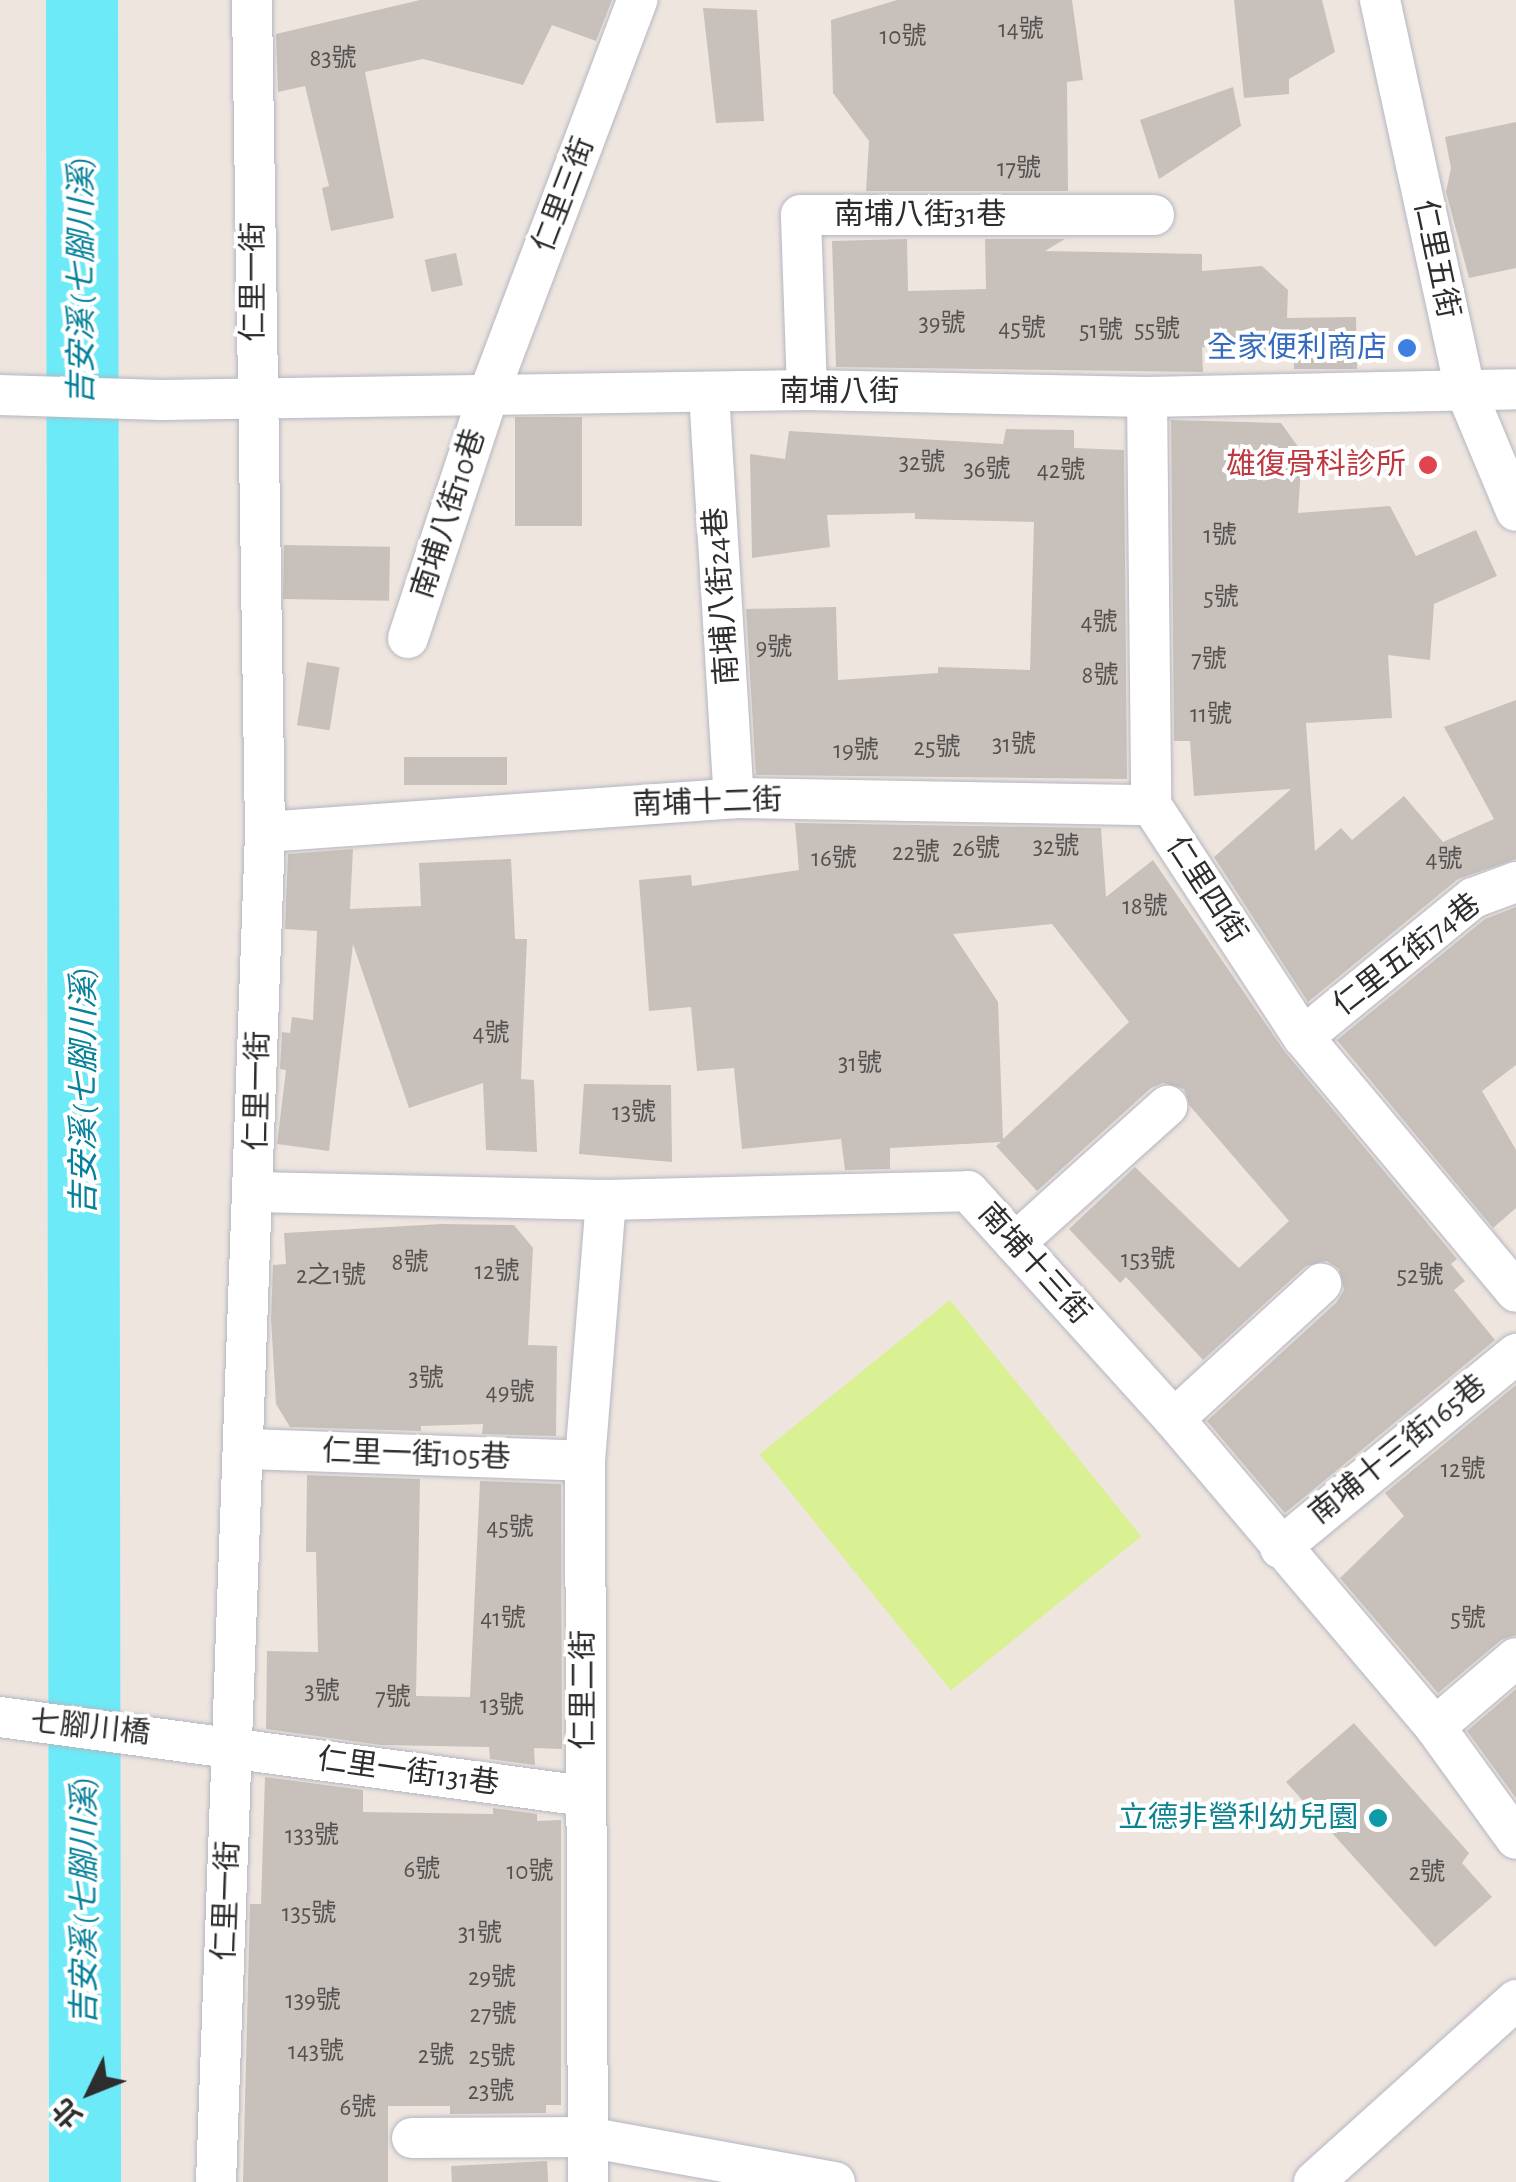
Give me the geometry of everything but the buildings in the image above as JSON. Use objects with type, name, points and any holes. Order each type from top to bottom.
[{"type":"street","name":"仁里一街","points":[[216,2182],[256,1192],[264,832],[254,399],[252,0]]},
{"type":"street","name":"仁里三街","points":[[490,390],[637,0]]},
{"type":"street","name":"仁里五街","points":[[1380,0],[1465,389],[1516,511]]},
{"type":"street","name":"南埔八街31巷","points":[[806,390],[801,215],[1154,214]]},
{"type":"street","name":"南埔八街","points":[[0,395],[162,400],[490,390],[806,390],[1147,398],[1516,389]]},
{"type":"street","name":"南埔八街10巷","points":[[408,638],[490,390]]},
{"type":"street","name":"南埔八街24巷","points":[[709,393],[734,798]]},
{"type":"street","name":"仁里四街","points":[[1147,398],[1151,804],[1303,1037],[1516,1292]]},
{"type":"street","name":"南埔十二街","points":[[264,832],[734,798],[1151,804]]},
{"type":"street","name":"仁里五街74巷","points":[[1303,1037],[1473,898],[1516,882]]},
{"type":"street","points":[[1014,1243],[1167,1106]]},
{"type":"street","name":"南埔十三街","points":[[256,1192],[606,1200],[968,1191],[1174,1420],[1435,1728],[1516,1839]]},
{"type":"street","name":"仁里二街","points":[[588,2182],[585,1462],[606,1200]]},
{"type":"street","points":[[1174,1420],[1321,1284]]},
{"type":"street","name":"南埔十三街165巷","points":[[1280,1548],[1516,1354]]},
{"type":"street","name":"仁里一街105巷","points":[[246,1449],[585,1462]]},
{"type":"street","points":[[1435,1728],[1516,1658]]},
{"type":"street","name":"七腳川橋","points":[[0,1718],[180,1738],[232,1748]]},
{"type":"street","name":"仁里一街131巷","points":[[232,1748],[584,1796]]},
{"type":"street","points":[[1314,2182],[1516,2001]]},
{"type":"street","points":[[412,2138],[587,2137],[835,2182]]},
{"type":"green space","points":[[950,1300],[1141,1536],[951,1690],[760,1454]]},
{"type":"waterway","name":"吉安溪 (七腳川溪)","points":[[82,0],[85,2182]]},
{"type":"place","name":"全家便利商店","points":[[1407,348]]},
{"type":"place","name":"雄復骨科診所","points":[[1428,465]]},
{"type":"place","name":"立德非營利幼兒園","points":[[1378,1818]]}]
